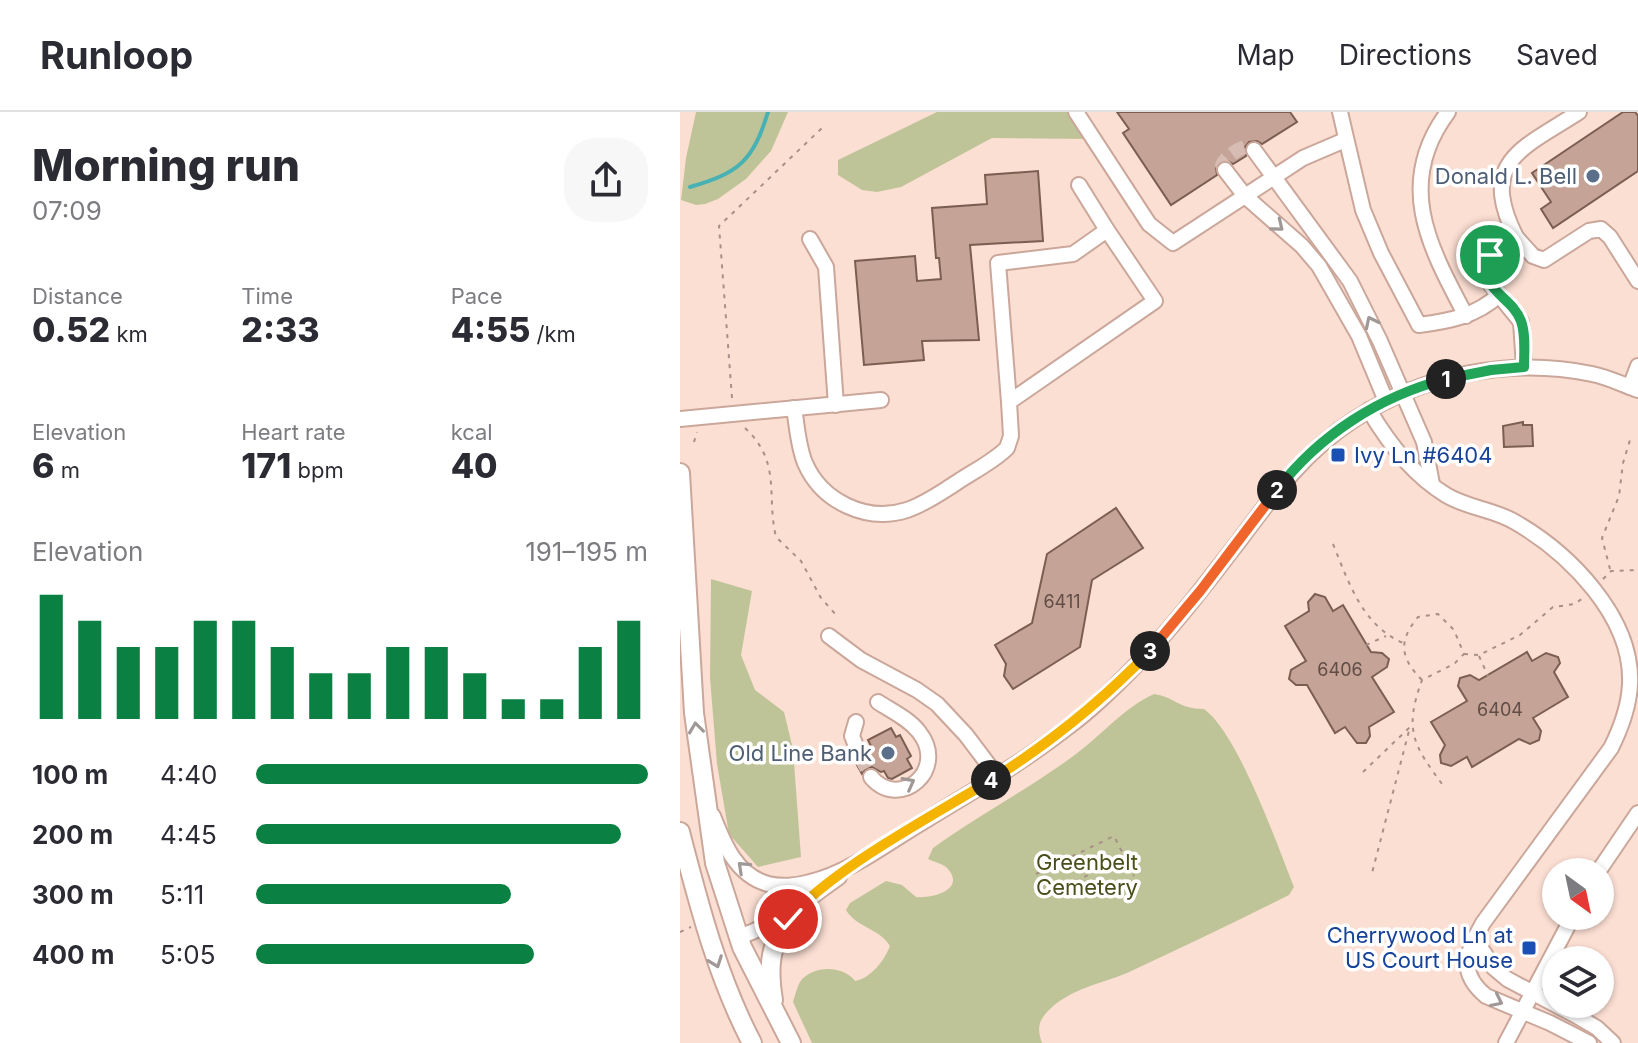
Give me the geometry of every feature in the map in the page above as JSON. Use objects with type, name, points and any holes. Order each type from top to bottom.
[{"type":"main road","points":[[680,473],[694,713],[715,863],[739,937],[791,1043]]},
{"type":"main road","points":[[680,832],[713,954],[752,1043]]},
{"type":"main road","points":[[694,888],[718,925],[733,937],[739,937]]},
{"type":"main road","points":[[776,1015],[769,978],[773,948],[788,919],[801,905]]},
{"type":"street","points":[[1076,112],[1149,224],[1173,243],[1274,177],[1323,148],[1345,140]]},
{"type":"street","points":[[1340,112],[1367,221],[1419,325],[1466,316],[1486,307],[1499,295]]},
{"type":"street","points":[[1448,112],[1428,147],[1421,179],[1422,213],[1429,243],[1466,316]]},
{"type":"street","points":[[1579,112],[1518,154],[1504,169],[1500,193],[1502,206],[1516,237],[1533,256],[1544,260],[1589,231],[1601,229],[1610,237],[1638,281]]},
{"type":"street","points":[[1254,150],[1350,281],[1424,442],[1432,484]]},
{"type":"street","points":[[1225,170],[1245,196],[1302,246],[1319,266],[1359,336],[1386,401]]},
{"type":"street","points":[[1009,402],[1155,301],[1079,185]]},
{"type":"street","points":[[794,408],[804,460],[819,485],[850,508],[885,514],[911,509],[925,502],[1003,452],[1011,440],[998,263],[1073,254],[1107,230]]},
{"type":"street","points":[[1516,237],[1490,255],[1486,264],[1488,279],[1521,322],[1524,367]]},
{"type":"street","points":[[810,239],[826,267],[836,405]]},
{"type":"street","points":[[739,937],[762,929],[801,905],[865,857],[997,776],[1068,727],[1105,696],[1157,643],[1304,460],[1334,433],[1369,410],[1402,393],[1468,374],[1524,367],[1595,375],[1634,388],[1638,366]]},
{"type":"street","points":[[680,419],[881,400]]},
{"type":"street","points":[[1369,410],[1409,467],[1455,500],[1514,521],[1554,548],[1575,567],[1612,619],[1628,658],[1630,682],[1620,731],[1611,748],[1474,938],[1466,969],[1486,996],[1589,1043]]},
{"type":"street","points":[[829,636],[861,660],[937,704],[997,776]]},
{"type":"street","points":[[871,777],[889,790],[908,787],[928,767],[929,749],[911,723],[878,702]]},
{"type":"street","points":[[856,722],[852,736],[860,756]]},
{"type":"street","points":[[708,805],[735,862],[751,876],[767,884],[785,886],[809,883],[865,857]]},
{"type":"street","points":[[1607,858],[1638,813]]},
{"type":"street","points":[[1506,1043],[1566,930]]},
{"type":"street","points":[[1474,938],[1501,974],[1597,1028],[1613,1043]]},
{"type":"path","points":[[822,128],[719,226],[734,413],[737,421],[760,445],[771,470],[776,537],[801,561],[821,598],[837,616]]},
{"type":"path","points":[[1611,571],[1602,538],[1619,496],[1623,463],[1630,440]]},
{"type":"path","points":[[1333,544],[1358,604],[1387,636],[1403,643]]},
{"type":"path","points":[[1372,873],[1414,701],[1422,680],[1454,664],[1464,654],[1479,655],[1520,635],[1553,607],[1575,604],[1594,590],[1611,571],[1638,570]]},
{"type":"path","points":[[1422,680],[1411,669],[1403,643],[1407,631],[1418,617],[1438,614],[1454,630],[1464,654]]},
{"type":"path","points":[[1366,645],[1387,636]]},
{"type":"path","points":[[1479,655],[1488,676]]},
{"type":"path","points":[[1363,772],[1410,727]]},
{"type":"path","points":[[1410,727],[1419,751],[1445,788]]},
{"type":"path","points":[[1036,874],[1114,836],[1134,876]]},
{"type":"path","points":[[1048,894],[1125,858]]},
{"type":"green space","points":[[696,112],[788,112],[771,151],[746,179],[718,199],[696,205],[681,200]]},
{"type":"green space","points":[[937,112],[1076,112],[1093,139],[992,138],[901,187],[877,192],[862,190],[838,175],[838,160]]},
{"type":"green space","points":[[711,579],[752,591],[741,655],[755,690],[784,712],[793,749],[801,857],[758,867],[729,834],[717,764],[710,678]]},
{"type":"green space","name":"Greenbelt Cemetery","points":[[1154,694],[1188,707],[1204,709],[1230,741],[1255,791],[1294,887],[1289,895],[1127,973],[1066,997],[1043,1018],[1039,1029],[1042,1043],[812,1043],[793,1002],[800,982],[812,972],[828,969],[843,972],[855,981],[861,979],[876,968],[890,946],[880,935],[851,916],[846,910],[850,903],[886,881],[902,885],[916,897],[946,891],[951,887],[952,875],[946,867],[928,859],[933,848],[1055,769],[1132,707]]},
{"type":"building","points":[[1117,112],[1290,112],[1297,122],[1262,144],[1249,142],[1245,147],[1246,156],[1233,164],[1220,162],[1216,167],[1217,175],[1171,205],[1123,133],[1129,129]]},
{"type":"building","points":[[1623,112],[1635,112],[1638,116],[1638,171],[1553,228],[1541,209],[1551,202],[1532,173]]},
{"type":"building","points":[[1038,171],[1043,241],[970,245],[979,340],[922,341],[924,360],[864,365],[855,261],[915,256],[917,281],[941,279],[932,208],[987,204],[985,175]]},
{"type":"building","points":[[1523,422],[1523,425],[1532,425],[1533,446],[1504,447],[1503,426]]},
{"type":"building","points":[[1116,508],[1143,548],[1092,580],[1080,647],[1013,689],[1004,676],[1006,664],[995,645],[1032,623],[1047,554]]},
{"type":"building","points":[[1315,594],[1325,597],[1333,611],[1343,605],[1371,652],[1382,653],[1389,659],[1387,667],[1372,677],[1394,712],[1369,727],[1370,736],[1366,743],[1357,743],[1345,727],[1335,733],[1307,685],[1296,685],[1289,679],[1291,670],[1306,661],[1285,626],[1309,611],[1308,602]]},
{"type":"building","points":[[1527,652],[1532,661],[1546,653],[1558,657],[1560,663],[1554,672],[1568,697],[1533,718],[1541,731],[1539,740],[1530,744],[1519,739],[1472,767],[1467,757],[1451,766],[1441,763],[1440,755],[1445,745],[1431,722],[1467,701],[1458,686],[1460,678],[1470,675],[1479,680]]},
{"type":"building","name":"Old Line Bank","points":[[891,728],[896,737],[900,735],[911,756],[907,759],[912,768],[892,779],[884,771],[872,767],[862,774],[857,765],[867,763],[869,752],[873,750],[868,740]]},
{"type":"waterway","points":[[690,187],[721,176],[742,163],[750,154],[768,112]]},
{"type":"tunnel","points":[[1225,170],[1222,165],[1234,152],[1250,146],[1254,150]]},
{"type":"tunnel","points":[[860,756],[871,777]]},
{"type":"place","name":"Donald L. Bell","points":[[1593,176]]},
{"type":"place","name":"Ivy Ln #6404","points":[[1338,455]]},
{"type":"place","name":"Old Line Bank","points":[[888,753]]},
{"type":"place","name":"Cherrywood Ln at US Court House","points":[[1529,948]]},
{"type":"route","points":[[788,919],[801,905],[865,857],[1029,756],[1105,696],[1157,643],[1282,484],[1334,433],[1402,393],[1468,374],[1524,367],[1523,328],[1514,310],[1488,279],[1486,264],[1490,255]]}]
